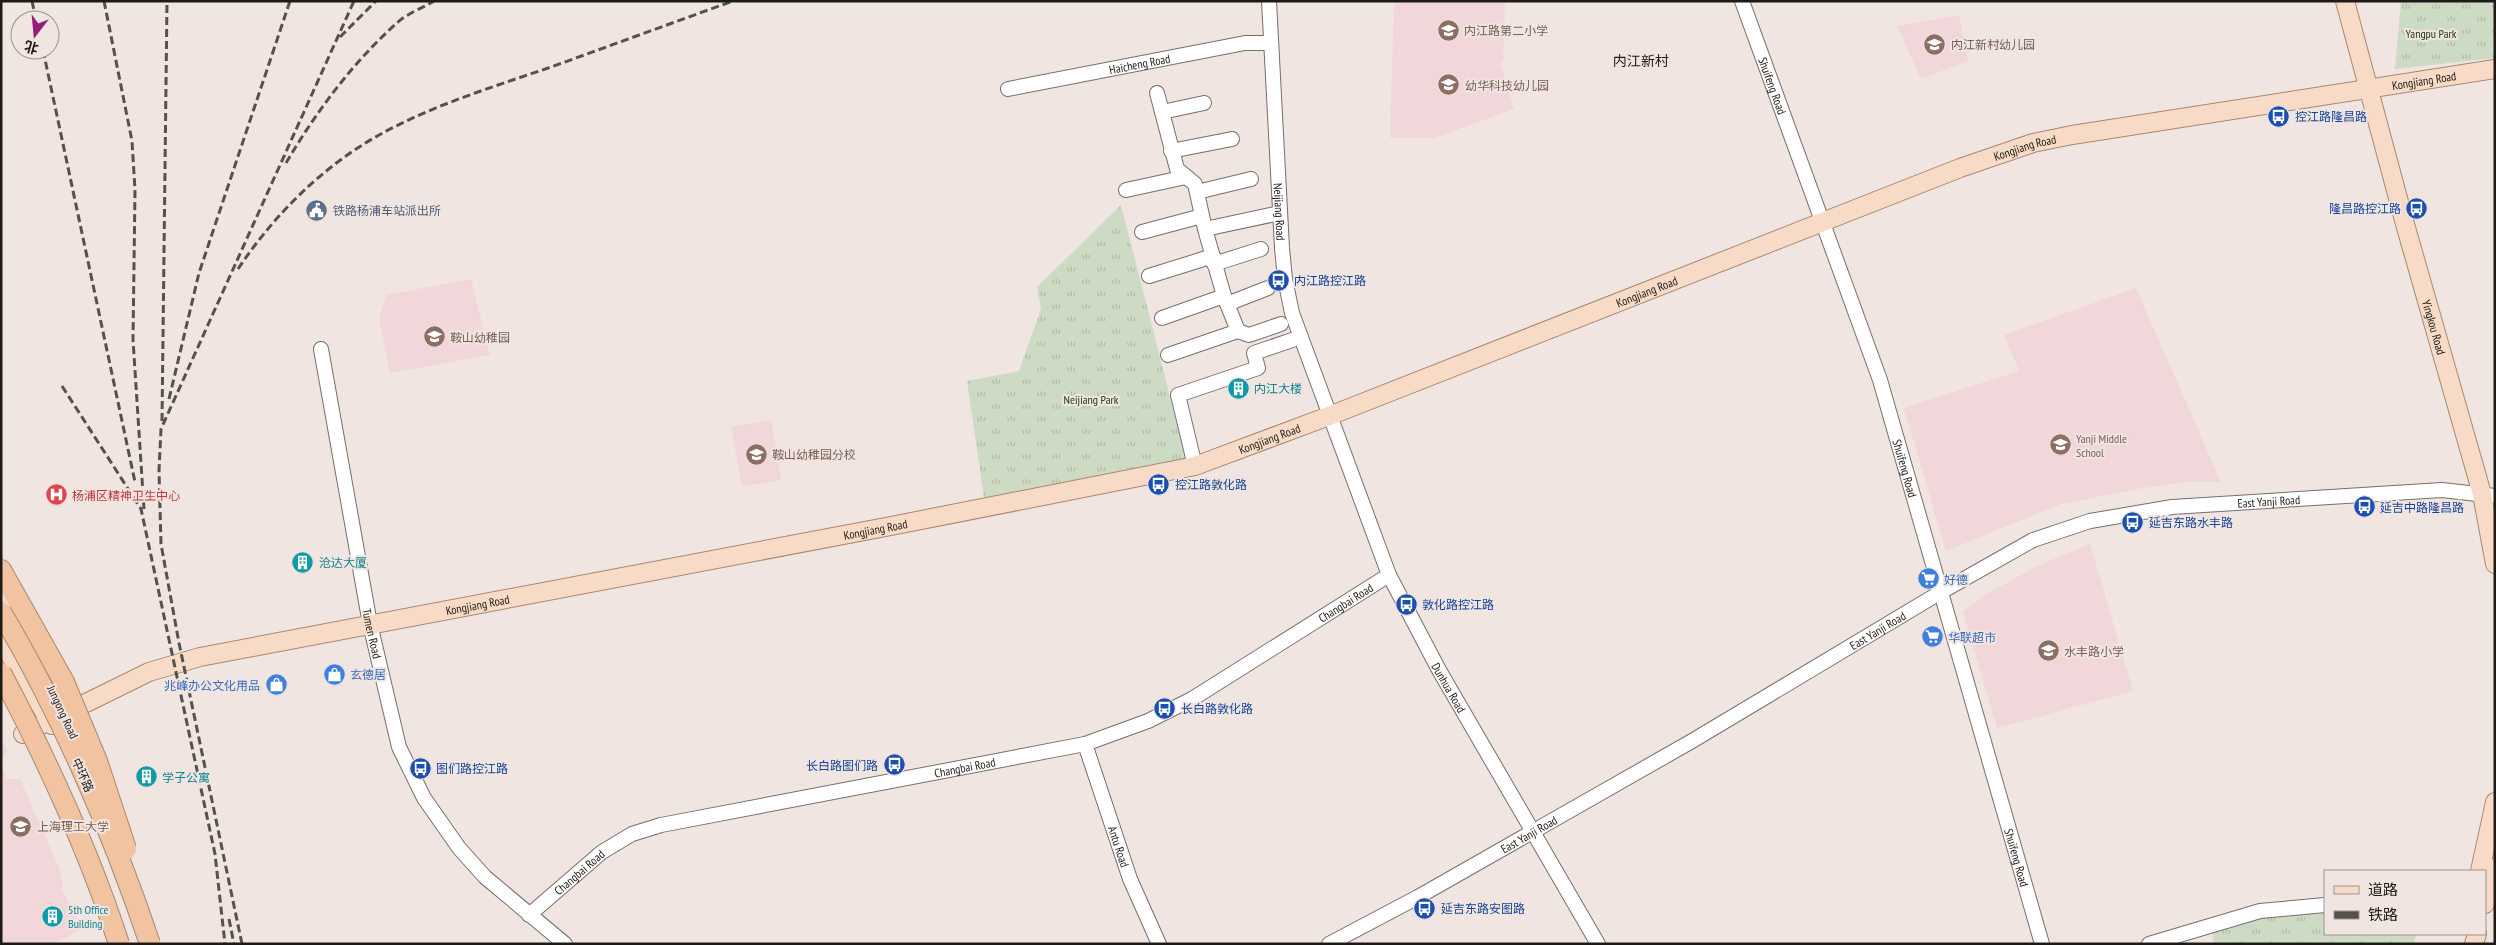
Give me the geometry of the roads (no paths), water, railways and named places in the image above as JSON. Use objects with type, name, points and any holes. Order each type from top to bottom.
[{"type":"highway","points":[[1,570],[48,653],[82,722],[124,837],[142,920]]},
{"type":"highway","name":"中环路","points":[[1,612],[43,691],[79,766],[150,944]]},
{"type":"highway","points":[[1,673],[53,778],[85,853],[119,944]]},
{"type":"main road","points":[[2345,1],[2376,88]]},
{"type":"main road","points":[[2356,1],[2376,88]]},
{"type":"main road","name":"Kongjiang Road","points":[[44,724],[149,672],[174,664],[266,643],[891,526],[1195,466],[1329,416],[1960,168],[2033,143],[2118,126],[2495,69]]},
{"type":"main road","name":"Yingkou Road","points":[[2376,88],[2405,224],[2491,494],[2495,564]]},
{"type":"main road","name":"Jungong Road","points":[[1,597],[44,724],[126,944]]},
{"type":"main road","name":"Jungong Road","points":[[1,640],[110,859],[140,944]]},
{"type":"main road","name":"Jungong Road","points":[[1,662],[120,838],[158,944]]},
{"type":"main road","name":"Jungong Road","points":[[1,691],[44,724],[90,890],[110,944]]},
{"type":"main road","points":[[2480,870],[2495,802]]},
{"type":"main road","points":[[90,890],[94,862]]},
{"type":"main road","points":[[2486,900],[2495,868]]},
{"type":"street","name":"Neijiang Road","points":[[1269,1],[1285,279],[1292,313],[1329,416]]},
{"type":"street","name":"Shuifeng Road","points":[[1742,1],[1880,380],[2042,944]]},
{"type":"street","name":"Haicheng Road","points":[[1008,89],[1245,43],[1271,42]]},
{"type":"street","points":[[1157,93],[1177,169],[1195,184],[1214,260],[1238,331]]},
{"type":"street","points":[[1162,112],[1204,103]]},
{"type":"street","points":[[1171,151],[1232,139]]},
{"type":"street","points":[[1126,190],[1186,177]]},
{"type":"street","points":[[1197,192],[1250,179]]},
{"type":"street","points":[[1142,232],[1280,213]]},
{"type":"street","points":[[1150,276],[1260,248]]},
{"type":"street","points":[[1162,318],[1268,288]]},
{"type":"street","points":[[1168,355],[1238,331],[1249,335],[1282,324]]},
{"type":"street","points":[[1195,466],[1178,395],[1258,368],[1254,353],[1301,337]]},
{"type":"street","name":"Tumen Road","points":[[321,349],[370,624],[390,717],[399,747],[424,798],[459,848],[485,877],[565,944]]},
{"type":"street","name":"Dunhua Road","points":[[1329,416],[1389,575],[1439,670],[1598,944]]},
{"type":"street","name":"East Yanji Road","points":[[1329,944],[1418,897],[1692,742],[1941,592],[2033,540],[2067,527],[2172,507],[2406,491],[2442,490],[2491,494]]},
{"type":"street","name":"Changbai Road","points":[[529,915],[602,852],[632,834],[661,824],[1085,744],[1148,721],[1183,704],[1389,575]]},
{"type":"street","name":"Antu Road","points":[[1085,744],[1130,880],[1159,944]]},
{"type":"street","points":[[2149,944],[2260,911],[2324,905]]},
{"type":"railway","points":[[32,1],[34,10]]},
{"type":"railway","points":[[104,1],[132,141],[135,190],[133,340],[144,509]]},
{"type":"railway","points":[[162,421],[167,1]]},
{"type":"railway","points":[[169,399],[199,273],[290,1]]},
{"type":"railway","points":[[242,944],[179,643],[161,544],[159,471],[161,429],[354,1]]},
{"type":"railway","points":[[340,37],[376,1]]},
{"type":"railway","points":[[286,163],[336,88],[381,37],[402,19],[434,1]]},
{"type":"railway","points":[[238,269],[283,211],[319,177],[379,135],[463,97],[733,1]]},
{"type":"railway","points":[[45,60],[135,482]]},
{"type":"railway","points":[[62,386],[141,509],[215,854],[225,944]]},
{"type":"railway","points":[[229,919],[234,944]]},
{"type":"place","name":"内江路第二小学","points":[[1448,30]]},
{"type":"place","name":"内江新村幼儿园","points":[[1935,44]]},
{"type":"place","name":"幼华科技幼儿园","points":[[1449,85]]},
{"type":"place","name":"控江路隆昌路","points":[[2279,116]]},
{"type":"place","name":"隆昌路控江路","points":[[2417,208]]},
{"type":"place","name":"铁路杨浦车站派出所","points":[[317,210]]},
{"type":"place","name":"内江路控江路","points":[[1278,280]]},
{"type":"place","name":"鞍山幼稚园","points":[[434,337]]},
{"type":"place","name":"内江大楼","points":[[1238,388]]},
{"type":"place","name":"Yanji Middle School","points":[[2060,445]]},
{"type":"place","name":"鞍山幼稚园分校","points":[[756,454]]},
{"type":"place","name":"控江路敦化路","points":[[1159,484]]},
{"type":"place","name":"杨浦区精神卫生中心","points":[[56,495]]},
{"type":"place","name":"延吉中路隆昌路","points":[[2364,507]]},
{"type":"place","name":"延吉东路水丰路","points":[[2133,522]]},
{"type":"place","name":"沧达大厦","points":[[303,562]]},
{"type":"place","name":"好德","points":[[1928,579]]},
{"type":"place","name":"敦化路控江路","points":[[1406,604]]},
{"type":"place","name":"华联超市","points":[[1932,637]]},
{"type":"place","name":"水丰路小学","points":[[2048,651]]},
{"type":"place","name":"玄德居","points":[[334,674]]},
{"type":"place","name":"兆峰办公文化用品","points":[[276,685]]},
{"type":"place","name":"长白路敦化路","points":[[1165,708]]},
{"type":"place","name":"长白路图们路","points":[[894,765]]},
{"type":"place","name":"图们路控江路","points":[[420,768]]},
{"type":"place","name":"学子公寓","points":[[146,777]]},
{"type":"place","name":"上海理工大学","points":[[21,826]]},
{"type":"place","name":"延吉东路安图路","points":[[1425,908]]},
{"type":"place","name":"5th Office Building","points":[[52,916]]},
{"type":"district","name":"内江新村","points":[[1641,61]]},
{"type":"park label","name":"Yangpu Park","points":[[2431,33]]},
{"type":"park label","name":"Neijiang Park","points":[[1091,399]]}]
